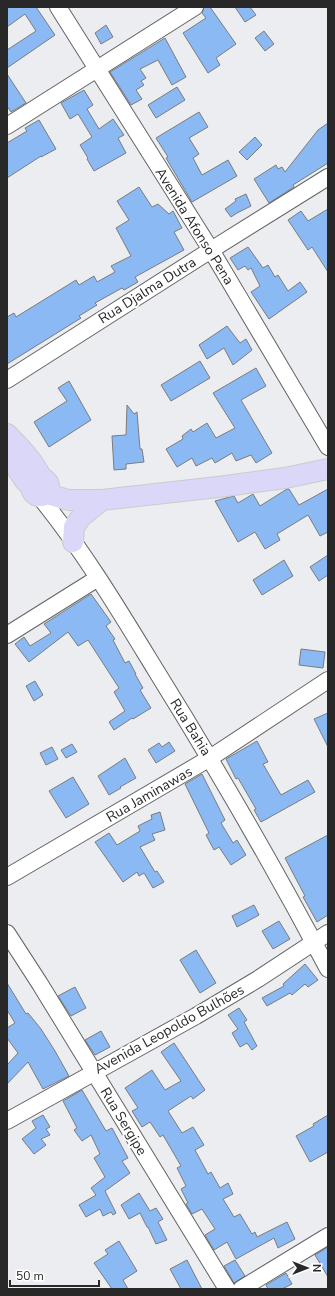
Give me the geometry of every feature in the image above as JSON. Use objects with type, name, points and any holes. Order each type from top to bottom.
[{"type":"main road","points":[[7,434],[19,446],[39,472],[41,487]]},
{"type":"main road","points":[[7,454],[25,481],[69,500],[102,500],[173,492],[285,478],[328,468]]},
{"type":"main road","points":[[41,487],[173,492]]},
{"type":"main road","points":[[74,542],[74,527],[81,516],[102,500]]},
{"type":"street","name":"Avenida Afonso Pena","points":[[58,7],[211,250],[328,447]]},
{"type":"street","points":[[7,126],[195,7]]},
{"type":"street","name":"Rua Djalma Dutra","points":[[7,380],[328,177]]},
{"type":"street","name":"Rua Bahia","points":[[41,487],[210,758],[328,968]]},
{"type":"street","points":[[7,635],[98,578]]},
{"type":"street","name":"Rua Jaminawas","points":[[7,877],[210,758],[328,680]]},
{"type":"street","name":"Rua Sergipe","points":[[7,933],[227,1289]]},
{"type":"street","name":"Avenida Leopoldo Bulhões","points":[[7,1121],[196,1016],[258,979],[328,933]]},
{"type":"street","points":[[241,1289],[328,1236]]},
{"type":"building","points":[[7,7],[36,7],[55,35],[7,68],[7,50],[36,31],[25,14],[7,27]]},
{"type":"building","points":[[204,7],[210,7],[236,44],[216,58],[220,65],[208,73],[183,33],[206,18],[202,13]]},
{"type":"building","points":[[235,7],[250,7],[256,15],[245,22]]},
{"type":"building","points":[[106,25],[113,37],[101,44],[95,33]]},
{"type":"building","points":[[264,31],[274,44],[265,51],[255,38]]},
{"type":"building","points":[[165,38],[186,77],[172,85],[158,60],[140,69],[146,78],[141,81],[144,85],[136,90],[142,99],[131,105],[110,72]]},
{"type":"building","points":[[7,74],[26,103],[11,112],[7,106]]},
{"type":"building","points":[[177,87],[185,100],[156,118],[148,105]]},
{"type":"building","points":[[84,90],[93,105],[87,109],[99,129],[113,119],[124,135],[118,138],[126,153],[94,171],[80,145],[92,137],[78,114],[70,119],[61,103]]},
{"type":"building","points":[[199,112],[208,127],[189,138],[199,154],[193,158],[202,175],[228,160],[237,176],[192,202],[156,138]]},
{"type":"building","points":[[39,120],[56,149],[41,156],[7,178],[7,143],[27,131],[25,128]]},
{"type":"building","points":[[328,123],[328,163],[293,185],[294,187],[269,203],[254,179],[276,165],[278,169],[282,167],[285,172],[318,130]]},
{"type":"building","points":[[255,137],[262,145],[247,160],[239,152]]},
{"type":"building","points":[[139,187],[152,207],[158,204],[169,214],[173,211],[182,228],[174,232],[184,250],[135,277],[138,282],[124,290],[122,288],[95,303],[97,305],[79,316],[81,318],[7,364],[7,317],[14,313],[16,317],[76,280],[79,285],[94,276],[97,282],[115,272],[111,266],[131,256],[116,228],[129,220],[117,201]]},
{"type":"building","points":[[246,194],[251,206],[231,217],[225,209],[236,201],[235,199]]},
{"type":"building","points":[[328,209],[328,272],[312,247],[308,250],[288,220],[301,211],[308,221]]},
{"type":"building","points":[[248,247],[263,268],[268,265],[275,277],[278,275],[288,291],[300,282],[307,292],[269,319],[251,292],[260,286],[251,268],[248,270],[245,266],[238,270],[230,258]]},
{"type":"building","points":[[227,326],[240,343],[246,339],[252,350],[233,365],[224,348],[207,359],[199,345]]},
{"type":"building","points":[[200,361],[210,378],[171,401],[161,385]]},
{"type":"building","points":[[256,368],[266,386],[241,400],[272,453],[256,463],[251,455],[236,461],[232,453],[215,463],[212,458],[196,466],[192,458],[177,467],[166,449],[183,439],[182,436],[191,429],[193,432],[207,423],[216,438],[235,428],[213,393]]},
{"type":"building","points":[[69,381],[91,420],[49,447],[34,422],[67,401],[58,388]]},
{"type":"building","points":[[127,405],[134,414],[137,412],[140,449],[142,449],[144,462],[126,464],[126,469],[114,470],[112,436],[126,435]]},
{"type":"building","points":[[289,489],[299,505],[328,489],[328,532],[320,536],[308,515],[277,534],[280,540],[265,549],[255,532],[238,542],[215,501],[234,496],[238,503],[253,494],[260,506]]},
{"type":"building","points":[[328,555],[328,575],[319,581],[310,567]]},
{"type":"building","points":[[284,560],[293,576],[262,595],[253,580]]},
{"type":"building","points":[[91,594],[111,622],[106,626],[115,639],[113,640],[125,663],[129,661],[143,688],[140,690],[151,708],[114,730],[109,722],[125,711],[114,692],[119,688],[88,640],[78,646],[68,632],[29,662],[15,644],[24,637],[30,646],[51,633],[44,624]]},
{"type":"building","points":[[301,649],[325,652],[323,668],[299,665]]},
{"type":"building","points":[[35,681],[43,695],[34,701],[26,686]]},
{"type":"building","points":[[328,713],[328,747],[314,719]]},
{"type":"building","points":[[257,741],[268,762],[263,764],[281,795],[308,780],[315,792],[261,822],[254,810],[256,809],[238,778],[236,779],[226,759]]},
{"type":"building","points":[[169,742],[175,751],[156,763],[148,750],[159,743],[162,747]]},
{"type":"building","points":[[72,744],[77,752],[66,758],[61,750]]},
{"type":"building","points":[[52,747],[58,759],[46,765],[40,753]]},
{"type":"building","points":[[125,758],[136,778],[109,795],[98,776]]},
{"type":"building","points":[[202,774],[225,820],[221,823],[233,843],[237,840],[246,855],[231,865],[219,847],[214,850],[206,835],[209,833],[185,784]]},
{"type":"building","points":[[73,777],[89,804],[66,818],[49,791]]},
{"type":"building","points":[[160,812],[165,830],[152,834],[155,840],[140,847],[155,872],[157,871],[164,882],[153,888],[144,873],[139,876],[137,872],[123,882],[95,842],[109,833],[117,845],[140,831],[138,826],[152,819],[151,815]]},
{"type":"building","points":[[328,835],[328,915],[317,922],[303,897],[305,896],[285,858]]},
{"type":"building","points":[[254,905],[259,915],[237,927],[232,916]]},
{"type":"building","points":[[279,921],[290,939],[273,949],[262,931]]},
{"type":"building","points":[[196,950],[216,983],[200,993],[180,960]]},
{"type":"building","points":[[305,964],[318,980],[308,987],[305,984],[292,995],[290,993],[267,1006],[262,998],[284,986],[283,984]]},
{"type":"building","points":[[7,983],[26,1014],[28,1013],[41,1029],[69,1076],[43,1089],[28,1062],[7,1084],[7,1065],[18,1053],[7,1038],[7,1028],[15,1023],[7,1010]]},
{"type":"building","points":[[75,987],[86,1008],[71,1016],[58,996]]},
{"type":"building","points":[[239,1008],[247,1020],[244,1022],[257,1046],[252,1050],[247,1043],[240,1047],[232,1033],[238,1029],[228,1015]]},
{"type":"building","points":[[101,1031],[110,1047],[95,1055],[85,1040]]},
{"type":"building","points":[[174,1043],[205,1090],[193,1099],[191,1096],[168,1111],[182,1133],[193,1127],[204,1145],[195,1150],[208,1174],[211,1172],[220,1188],[228,1183],[233,1194],[223,1199],[234,1217],[240,1214],[252,1234],[255,1232],[257,1237],[287,1222],[295,1239],[278,1248],[274,1238],[236,1259],[227,1242],[214,1250],[205,1235],[215,1229],[202,1209],[192,1214],[186,1204],[188,1203],[181,1189],[186,1186],[177,1168],[181,1166],[163,1135],[160,1137],[150,1122],[142,1127],[132,1111],[138,1108],[125,1088],[152,1070],[165,1090],[181,1081],[161,1052]]},
{"type":"building","points":[[82,1090],[106,1131],[112,1128],[128,1158],[122,1161],[130,1173],[105,1191],[116,1213],[113,1215],[111,1212],[103,1216],[100,1209],[86,1217],[79,1205],[96,1195],[91,1188],[105,1177],[94,1158],[100,1154],[91,1135],[82,1141],[74,1130],[77,1128],[63,1101]]},
{"type":"building","points":[[43,1115],[50,1127],[46,1129],[50,1135],[41,1139],[46,1145],[34,1154],[22,1139],[36,1128],[32,1121]]},
{"type":"building","points":[[328,1115],[328,1152],[310,1162],[296,1136],[314,1126],[313,1124]]},
{"type":"building","points":[[139,1193],[150,1211],[156,1208],[163,1219],[158,1222],[167,1240],[156,1244],[140,1213],[129,1219],[121,1205]]},
{"type":"building","points":[[119,1241],[137,1271],[123,1280],[128,1289],[112,1289],[94,1263],[108,1254],[105,1250]]},
{"type":"building","points":[[328,1247],[328,1277],[315,1255]]},
{"type":"building","points":[[187,1260],[202,1289],[181,1289],[170,1269]]},
{"type":"building","points":[[235,1260],[245,1276],[234,1283],[224,1266]]},
{"type":"building","points":[[286,1273],[292,1284],[282,1289],[268,1289],[266,1285]]}]
